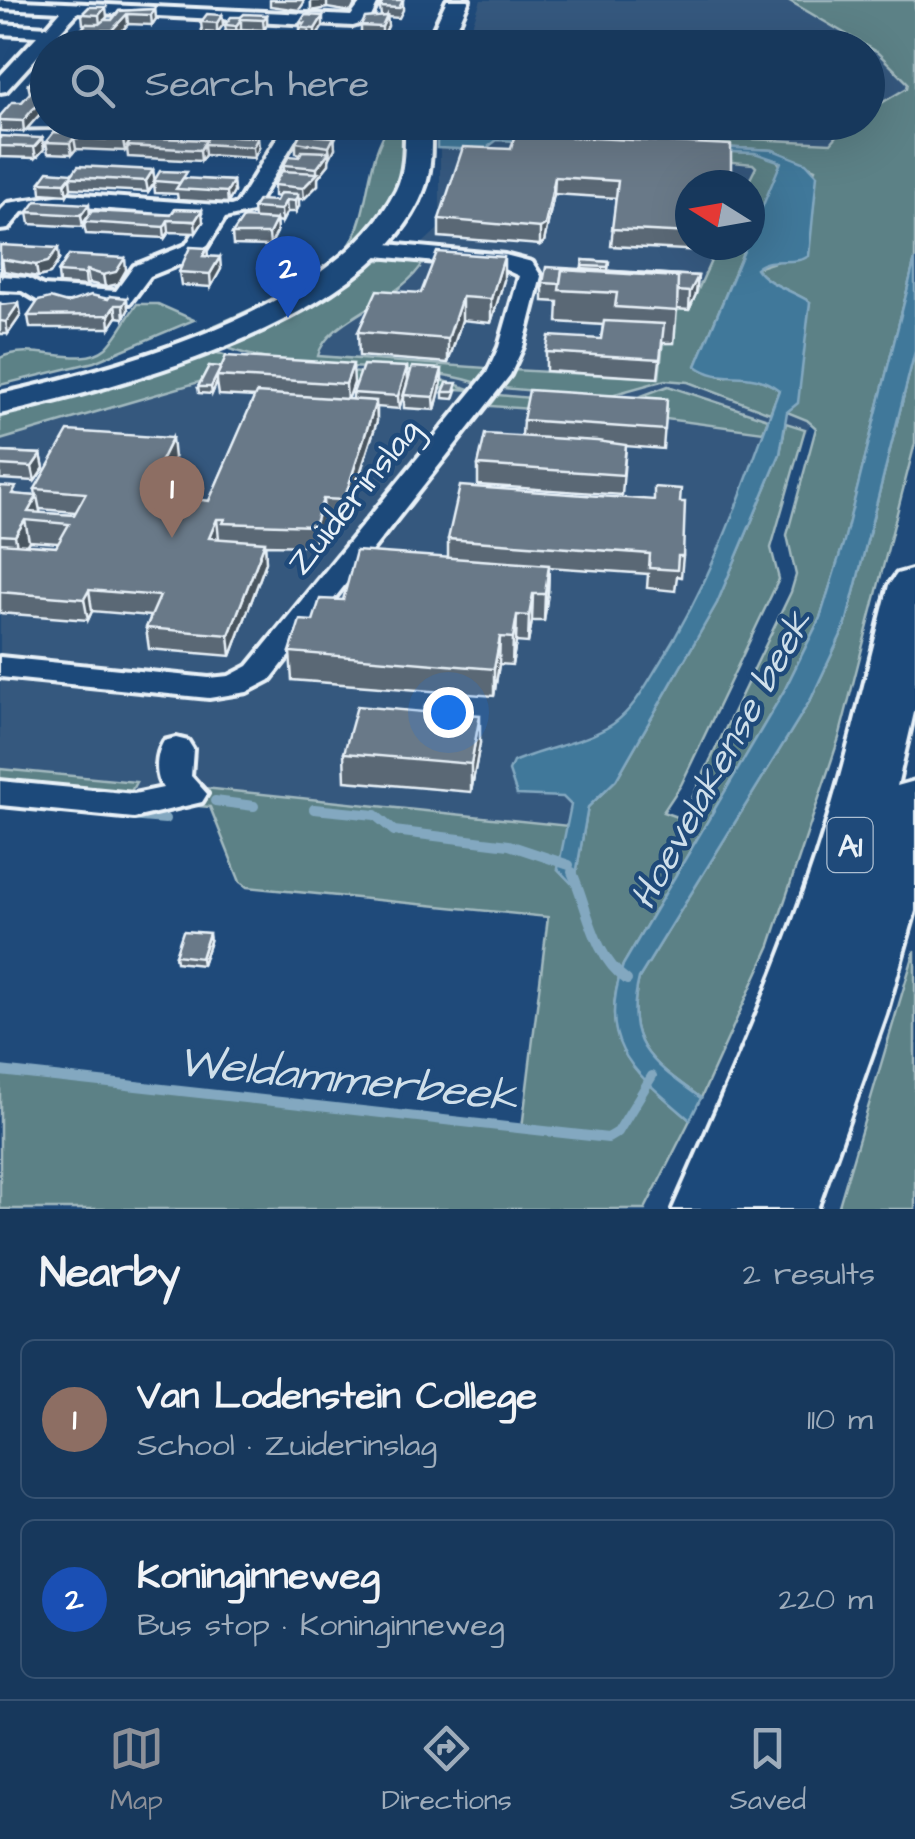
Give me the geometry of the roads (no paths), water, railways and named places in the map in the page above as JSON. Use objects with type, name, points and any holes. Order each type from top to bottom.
[{"type":"highway","name":"A1","points":[[785,1111],[835,894],[877,754],[915,584]]},
{"type":"highway","name":"A1","points":[[750,1198],[785,1111],[868,962],[915,802]]},
{"type":"main road","points":[[444,30],[458,0]]},
{"type":"main road","points":[[0,404],[74,388],[181,355],[250,324],[319,284],[366,249],[410,191],[419,156],[419,140]]},
{"type":"street","points":[[5,4],[215,7],[296,18],[353,20],[364,17],[371,0]]},
{"type":"street","points":[[54,30],[89,5]]},
{"type":"street","points":[[288,30],[296,18]]},
{"type":"street","points":[[348,30],[353,20]]},
{"type":"street","points":[[0,30],[30,31]]},
{"type":"street","points":[[12,80],[30,58]]},
{"type":"street","points":[[0,138],[30,138]]},
{"type":"street","points":[[0,224],[15,207],[69,200],[218,212],[244,208],[286,140]]},
{"type":"street","points":[[0,283],[28,284],[37,293],[122,298],[142,271],[194,250],[218,212]]},
{"type":"street","name":"Zuiderinslag","points":[[0,667],[208,688],[236,685],[259,673],[498,375],[511,347],[530,276],[524,268],[504,262],[366,249]]},
{"type":"street","points":[[0,794],[134,806],[190,794],[174,779],[176,749]]},
{"type":"waterway","points":[[215,801],[254,806]]},
{"type":"waterway","points":[[314,809],[375,815],[394,831],[509,845],[569,865]]},
{"type":"waterway","points":[[129,816],[165,819]]},
{"type":"waterway","points":[[572,872],[599,945],[627,980]]},
{"type":"waterway","name":"Weldammerbeek","points":[[0,1071],[608,1138],[618,1132],[652,1076]]},
{"type":"place","name":"Koninginneweg","points":[[288,318]]},
{"type":"place","name":"Van Lodenstein College","points":[[172,538]]},
{"type":"water label","name":"Hoevelakense beek","points":[[720,759]]}]
